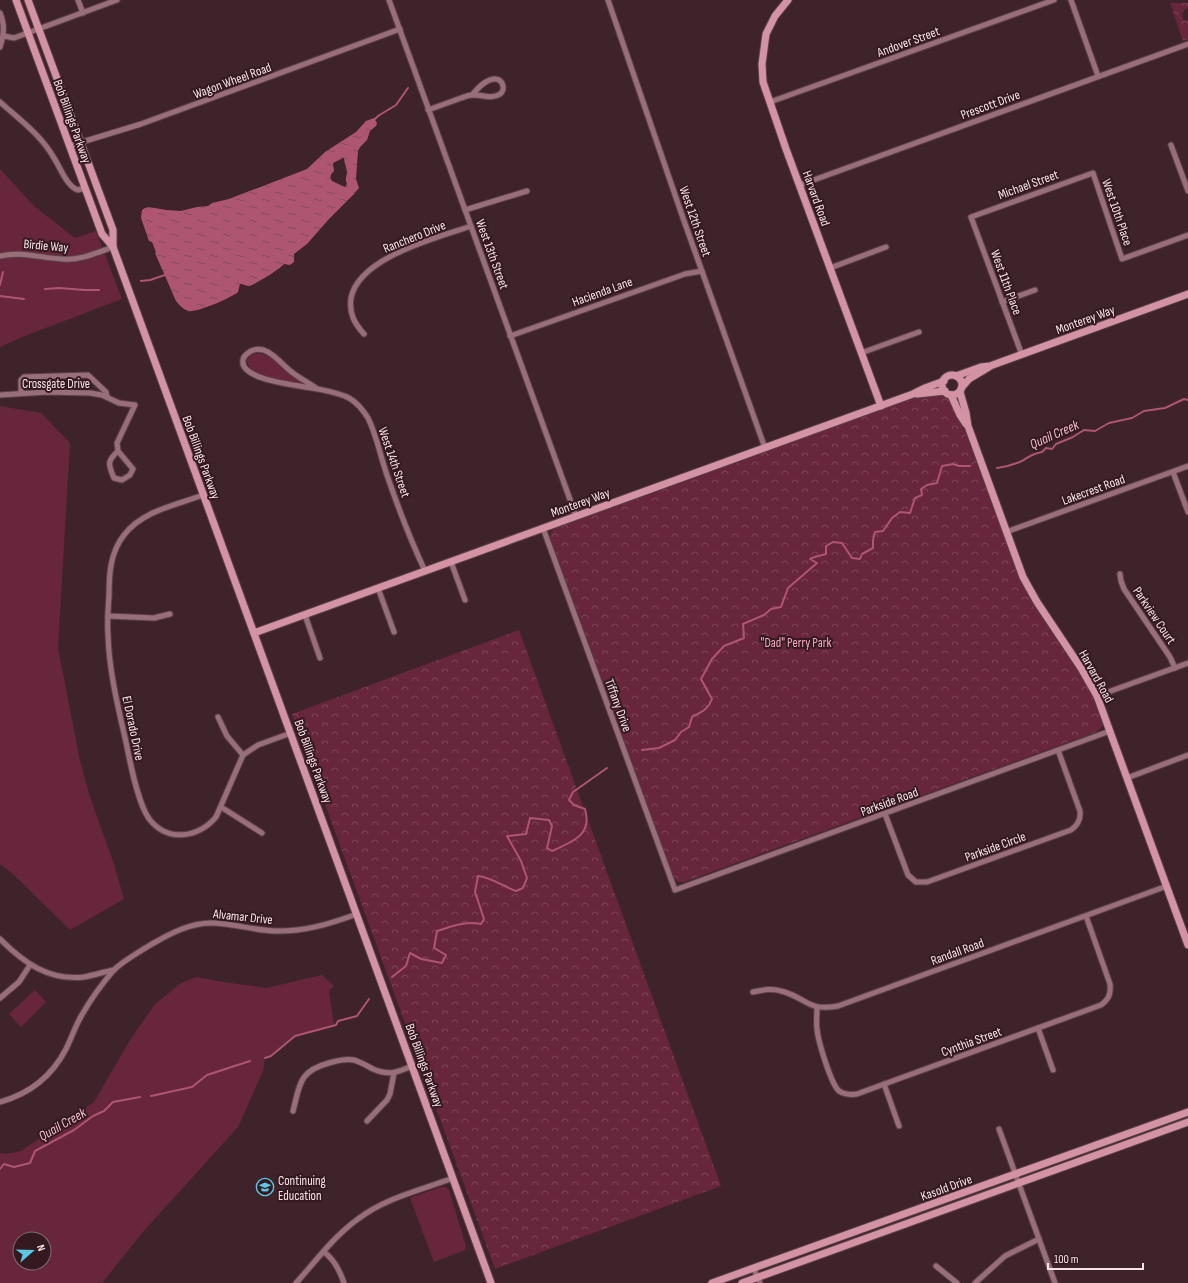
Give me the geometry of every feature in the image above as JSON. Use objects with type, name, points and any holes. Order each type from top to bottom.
[{"type":"main road","name":"Bob Billings Parkway","points":[[16,0],[102,234],[113,247]]},
{"type":"main road","name":"Bob Billings Parkway","points":[[28,0],[113,230],[113,247],[491,1283]]},
{"type":"main road","name":"Harvard Road","points":[[788,0],[775,16],[770,25],[765,41],[762,54],[762,72],[765,89],[881,406]]},
{"type":"main road","name":"Monterey Way","points":[[956,376],[1022,355],[1188,294]]},
{"type":"main road","name":"Monterey Way","points":[[961,389],[969,379],[990,366]]},
{"type":"main road","points":[[951,376],[956,376],[961,381],[961,389],[956,394],[948,393],[943,387],[944,381],[951,376]]},
{"type":"main road","name":"Monterey Way","points":[[254,633],[881,406],[944,381]]},
{"type":"main road","name":"Harvard Road","points":[[961,389],[968,426],[1018,564],[1031,592],[1081,668],[1097,696],[1166,886],[1185,927],[1188,945]]},
{"type":"main road","name":"Harvard Road","points":[[948,393],[968,426]]},
{"type":"main road","name":"Monterey Way","points":[[913,394],[948,393]]},
{"type":"main road","name":"Kasold Drive","points":[[712,1283],[1188,1112]]},
{"type":"main road","name":"Kasold Drive","points":[[742,1283],[759,1280],[1188,1122]]},
{"type":"street","points":[[78,0],[83,13]]},
{"type":"street","points":[[4,36],[14,38],[117,0]]},
{"type":"street","name":"West 13th Street","points":[[389,0],[576,516]]},
{"type":"street","name":"West 12th Street","points":[[608,0],[765,448]]},
{"type":"street","name":"Andover Street","points":[[770,102],[1054,0]]},
{"type":"street","points":[[1071,0],[1098,76]]},
{"type":"street","points":[[0,13],[3,23],[4,36],[0,47]]},
{"type":"street","name":"Wagon Wheel Road","points":[[69,146],[141,124],[400,29]]},
{"type":"street","name":"Prescott Drive","points":[[800,185],[1188,44]]},
{"type":"street","points":[[428,110],[472,94],[481,85],[494,79],[498,79],[503,86],[503,91],[501,94],[496,96],[491,97],[472,94]]},
{"type":"street","points":[[0,102],[38,136],[54,157],[70,186],[78,190],[85,188]]},
{"type":"street","points":[[1171,145],[1188,191]]},
{"type":"street","name":"Michael Street","points":[[971,217],[1093,173]]},
{"type":"street","name":"West 10th Place","points":[[1093,173],[1122,259],[1188,235]]},
{"type":"street","points":[[465,210],[527,191]]},
{"type":"street","name":"West 11th Place","points":[[971,217],[1022,355]]},
{"type":"street","name":"Ranchero Drive","points":[[364,334],[354,322],[350,310],[354,289],[364,275],[375,266],[397,253],[471,226]]},
{"type":"street","name":"Birdie Way","points":[[0,256],[14,254],[63,260],[85,257],[113,247]]},
{"type":"street","points":[[830,268],[886,247]]},
{"type":"street","name":"Hacienda Lane","points":[[510,336],[685,274],[702,271]]},
{"type":"street","points":[[1002,302],[1036,290]]},
{"type":"street","points":[[861,353],[919,332]]},
{"type":"street","name":"West 14th Street","points":[[316,388],[293,373],[266,351],[260,349],[254,350],[244,357],[243,362],[245,367],[251,374],[288,385],[316,388],[340,394],[349,398],[362,408],[366,414],[409,536],[425,571]]},
{"type":"street","points":[[21,393],[21,380],[24,378],[88,375],[106,392],[107,397]]},
{"type":"street","name":"Crossgate Drive","points":[[0,395],[21,393],[90,393],[107,397],[120,403],[135,405],[131,417],[119,437],[117,443],[118,451]]},
{"type":"street","points":[[118,451],[133,469],[130,475],[122,480],[114,478],[109,468],[110,458],[118,451]]},
{"type":"street","name":"Lakecrest Road","points":[[1006,532],[1188,466]]},
{"type":"street","points":[[1173,472],[1188,512]]},
{"type":"street","name":"El Dorado Drive","points":[[203,495],[145,516],[133,525],[123,536],[114,552],[110,568],[108,616],[108,635],[114,687],[132,772],[146,814],[155,825],[161,829],[173,833],[187,834],[199,831],[210,824],[216,817],[221,807],[243,755]]},
{"type":"street","name":"Tiffany Drive","points":[[543,528],[675,890]]},
{"type":"street","points":[[451,562],[465,600]]},
{"type":"street","name":"Parkview Court","points":[[1120,574],[1124,589],[1170,657],[1174,668]]},
{"type":"street","points":[[378,588],[394,632]]},
{"type":"street","points":[[108,616],[154,618],[170,614]]},
{"type":"street","points":[[304,615],[320,658]]},
{"type":"street","points":[[1097,696],[1188,663]]},
{"type":"street","points":[[218,718],[227,736],[243,755],[258,745],[291,733]]},
{"type":"street","name":"Parkside Road","points":[[675,890],[1110,731]]},
{"type":"street","name":"Parkside Circle","points":[[886,814],[908,875],[911,878],[916,882],[923,883],[949,875],[1075,827],[1080,818],[1080,811],[1058,750]]},
{"type":"street","points":[[1127,778],[1188,755]]},
{"type":"street","points":[[221,807],[262,833]]},
{"type":"street","name":"Randall Road","points":[[753,992],[768,989],[781,991],[794,996],[809,1005],[831,1008],[1166,886]]},
{"type":"street","name":"Alvamar Drive","points":[[0,1102],[15,1097],[38,1084],[50,1072],[66,1049],[83,1014],[114,970],[145,948],[165,937],[183,928],[198,924],[214,923],[275,931],[293,930],[329,924],[357,914]]},
{"type":"street","name":"Cynthia Street","points":[[817,1007],[816,1027],[818,1037],[836,1088],[840,1092],[851,1095],[884,1084],[1101,1005],[1110,994],[1110,984],[1086,916]]},
{"type":"street","name":"Alvamar Drive","points":[[0,939],[20,958],[30,965],[56,975],[83,977],[114,970]]},
{"type":"street","points":[[0,998],[19,982],[30,965]]},
{"type":"street","points":[[1038,1028],[1053,1070]]},
{"type":"street","points":[[293,1111],[303,1078],[312,1069],[318,1066],[349,1059],[360,1062],[375,1070],[394,1073],[412,1066]]},
{"type":"street","points":[[367,1121],[387,1100],[390,1094],[394,1073]]},
{"type":"street","points":[[884,1084],[899,1126]]},
{"type":"street","points":[[1000,1129],[1055,1283]]},
{"type":"street","points":[[296,1283],[348,1227],[368,1212],[390,1201],[453,1178]]},
{"type":"street","points":[[974,1283],[1005,1256],[1039,1239]]},
{"type":"street","points":[[324,1252],[337,1266],[344,1283]]},
{"type":"street","points":[[936,1266],[957,1283]]},
{"type":"street","points":[[754,1268],[759,1280]]},
{"type":"green space","points":[[1170,3],[1188,3],[1188,8],[1182,13],[1183,20],[1188,21],[1188,39],[1183,41]]},
{"type":"green space","points":[[0,169],[35,207],[75,238],[96,231],[122,299],[22,337],[0,347]]},
{"type":"green space","points":[[260,353],[270,357],[308,385],[272,379],[255,371],[249,366],[247,359],[253,354]]},
{"type":"green space","name":"\"Dad\" Perry Park","points":[[944,394],[952,401],[968,439],[1016,569],[1035,605],[1087,684],[1096,701],[1101,716],[1102,727],[1096,732],[684,882],[678,882],[674,878],[550,537],[551,532],[554,529],[917,397]]},
{"type":"green space","points":[[0,406],[41,413],[70,443],[58,648],[80,761],[90,797],[114,864],[124,899],[70,930],[14,875],[0,864]]},
{"type":"green space","points":[[519,630],[721,1186],[495,1269],[292,714]]},
{"type":"green space","points":[[322,975],[334,986],[329,991],[334,1026],[295,1036],[271,1056],[265,1058],[263,1071],[238,1127],[142,1233],[102,1283],[0,1283],[0,1153],[6,1154],[21,1151],[94,1102],[130,1040],[155,1004],[181,983],[196,977],[266,988]]},
{"type":"green space","points":[[35,990],[46,1002],[21,1027],[9,1014]]},
{"type":"green space","points":[[441,1187],[446,1187],[449,1190],[466,1246],[465,1250],[434,1262],[410,1198]]},
{"type":"water","points":[[374,118],[377,123],[376,126],[370,131],[367,140],[358,151],[356,179],[359,188],[307,244],[294,254],[294,262],[290,265],[284,264],[273,273],[252,285],[249,286],[240,284],[238,292],[228,298],[198,310],[188,311],[176,301],[155,253],[156,252],[152,242],[149,241],[141,218],[142,210],[149,207],[181,211],[208,206],[212,203],[229,199],[307,169],[325,152],[356,132],[366,121]],"holes":[[[344,158],[347,173],[347,184],[345,187],[332,181],[331,179],[331,174],[334,171],[333,163]]]},
{"type":"waterway","points":[[375,119],[396,105],[408,88]]},
{"type":"waterway","points":[[0,285],[3,272]]},
{"type":"waterway","points":[[141,281],[150,280],[165,275]]},
{"type":"waterway","points":[[45,289],[59,288],[99,290]]},
{"type":"waterway","points":[[0,296],[24,299]]},
{"type":"waterway","name":"Quail Creek","points":[[997,468],[1022,461],[1034,454],[1042,452],[1046,448],[1052,449],[1056,444],[1073,437],[1084,430],[1095,431],[1109,423],[1132,418],[1144,411],[1165,408],[1184,399],[1188,400]]},
{"type":"waterway","name":"Quail Creek","points":[[642,750],[659,748],[675,740],[681,732],[689,727],[692,717],[708,706],[712,699],[701,679],[712,659],[724,646],[744,638],[743,624],[764,615],[771,609],[781,607],[788,588],[817,563],[810,559],[826,554],[826,546],[833,542],[842,543],[852,558],[860,559],[862,554],[873,548],[875,532],[883,531],[892,518],[900,512],[910,513],[915,498],[922,495],[921,489],[927,485],[937,483],[942,466],[953,464],[959,466],[970,466]]},
{"type":"waterway","name":"Quail Creek","points":[[392,977],[406,966],[410,953],[421,959],[442,963],[446,955],[434,948],[437,931],[464,924],[481,924],[484,919],[475,892],[478,876],[488,878],[516,891],[523,888],[527,878],[521,861],[507,836],[526,834],[530,818],[549,820],[552,826],[547,848],[552,851],[579,837],[586,826],[587,818],[585,809],[574,805],[569,800],[573,792],[607,768]]},
{"type":"waterway","name":"Quail Creek","points":[[265,1058],[271,1056],[295,1036],[336,1025],[338,1021],[357,1016],[369,999]]},
{"type":"waterway","name":"Quail Creek","points":[[151,1096],[192,1087],[207,1075],[250,1061]]},
{"type":"waterway","name":"Quail Creek","points":[[0,1169],[4,1164],[14,1167],[30,1163],[35,1151],[74,1130],[93,1116],[104,1111],[113,1102],[140,1097]]},
{"type":"place","name":"Continuing Education","points":[[265,1187]]}]
